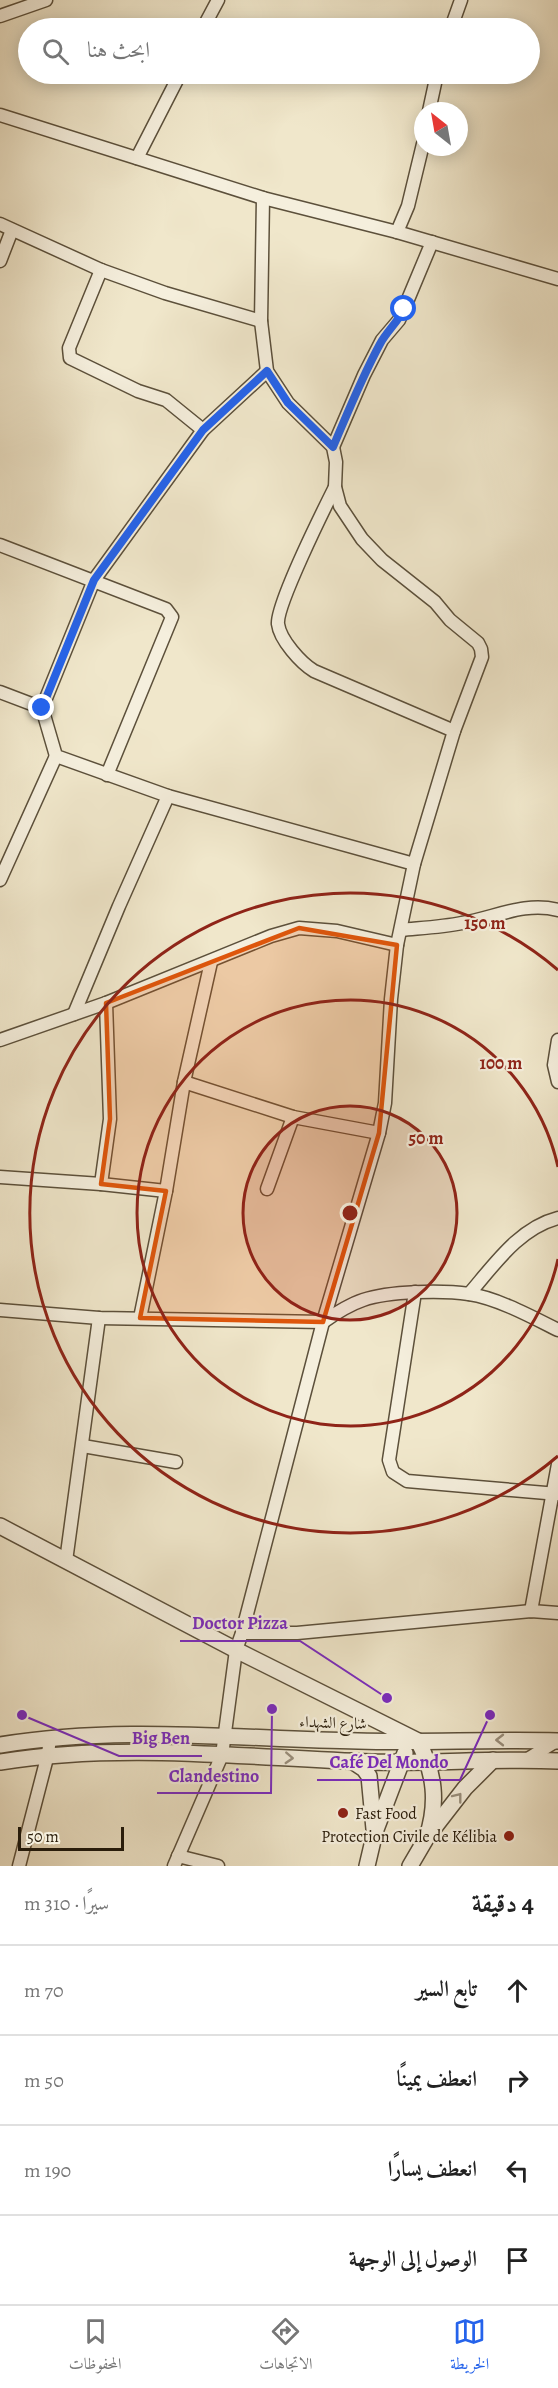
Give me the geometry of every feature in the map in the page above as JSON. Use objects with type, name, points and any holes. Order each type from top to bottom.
[{"type":"street","points":[[0,16],[46,0]]},
{"type":"street","points":[[208,18],[218,0]]},
{"type":"street","points":[[455,18],[461,0]]},
{"type":"street","points":[[137,158],[175,84]]},
{"type":"street","points":[[431,102],[435,84]]},
{"type":"street","points":[[0,115],[263,198],[397,232],[558,279]]},
{"type":"street","points":[[397,232],[408,206],[420,156]]},
{"type":"street","points":[[218,1866],[176,1861],[222,1755],[236,1650],[323,1322],[379,1133],[385,1103],[391,999],[397,945],[414,864],[454,731],[482,657],[478,643],[450,620],[435,602],[382,560],[362,538],[340,506],[335,487],[336,462],[333,447],[288,403],[267,371],[261,321],[263,198]]},
{"type":"street","points":[[0,224],[101,270],[176,297],[261,321]]},
{"type":"street","points":[[0,261],[12,230]]},
{"type":"street","points":[[333,447],[382,340],[399,320],[432,242]]},
{"type":"street","points":[[101,270],[69,348],[70,358],[138,392],[166,400],[203,430]]},
{"type":"street","points":[[0,880],[56,756],[42,708],[94,580],[203,430],[267,371]]},
{"type":"street","points":[[335,487],[279,615],[280,631],[303,663],[315,671],[454,731]]},
{"type":"street","points":[[0,545],[166,609],[172,617],[107,775]]},
{"type":"street","points":[[0,692],[42,708]]},
{"type":"street","points":[[56,756],[168,796],[414,864]]},
{"type":"street","points":[[74,1014],[118,906],[168,796]]},
{"type":"street","points":[[401,930],[460,924],[517,909],[536,907],[558,910]]},
{"type":"street","points":[[0,1040],[106,1003],[271,936],[299,928],[337,931],[397,945]]},
{"type":"street","points":[[140,1318],[166,1191],[183,1083],[211,962]]},
{"type":"street","points":[[101,1184],[110,1119],[106,1003]]},
{"type":"street","points":[[558,1040],[554,1065],[558,1082]]},
{"type":"street","points":[[183,1083],[293,1116],[379,1133]]},
{"type":"street","points":[[267,1189],[293,1116]]},
{"type":"street","points":[[0,1177],[166,1191]]},
{"type":"street","points":[[469,1294],[515,1242],[535,1227],[558,1218]]},
{"type":"street","points":[[415,1292],[389,1460],[393,1472],[406,1481],[555,1494]]},
{"type":"street","points":[[0,1310],[99,1318],[323,1322],[346,1307],[366,1299],[415,1292],[469,1294],[532,1317],[558,1330]]},
{"type":"street","points":[[66,1561],[99,1318]]},
{"type":"street","points":[[83,1446],[176,1462]]},
{"type":"street","points":[[531,1611],[555,1494],[558,1464]]},
{"type":"street","points":[[0,1526],[413,1742],[429,1761],[434,1791],[434,1807],[427,1837]]},
{"type":"street","points":[[242,1633],[297,1633],[531,1611],[558,1613]]},
{"type":"street","name":"شارع الشهداء","points":[[0,1745],[50,1738],[136,1734],[413,1742],[557,1741]]},
{"type":"street","points":[[183,1753],[185,1736]]},
{"type":"street","points":[[19,1866],[48,1754],[50,1738]]},
{"type":"street","points":[[526,1760],[557,1741]]},
{"type":"street","points":[[367,1866],[375,1832],[403,1761],[413,1742]]},
{"type":"street","points":[[0,1762],[48,1754],[183,1753],[352,1761],[558,1761]]},
{"type":"street","points":[[410,1866],[427,1837],[465,1788],[494,1760]]},
{"type":"street","points":[[352,1761],[364,1769],[369,1776],[375,1832]]},
{"type":"highlighted area","points":[[299,928],[397,945],[379,1133],[323,1322],[140,1318],[166,1191],[101,1184],[110,1119],[106,1003]]},
{"type":"place","name":"Doctor Pizza","points":[[387,1698]]},
{"type":"place","name":"Clandestino","points":[[272,1709]]},
{"type":"place","name":"Big Ben","points":[[22,1715]]},
{"type":"place","name":"Café Del Mondo","points":[[490,1715]]},
{"type":"place","name":"Fast Food","points":[[343,1813]]},
{"type":"place","name":"Protection Civile de Kélibia","points":[[509,1836]]},
{"type":"route","points":[[42,708],[94,580],[203,430],[267,371],[288,403],[333,447],[382,340],[399,320],[404,309]]}]
